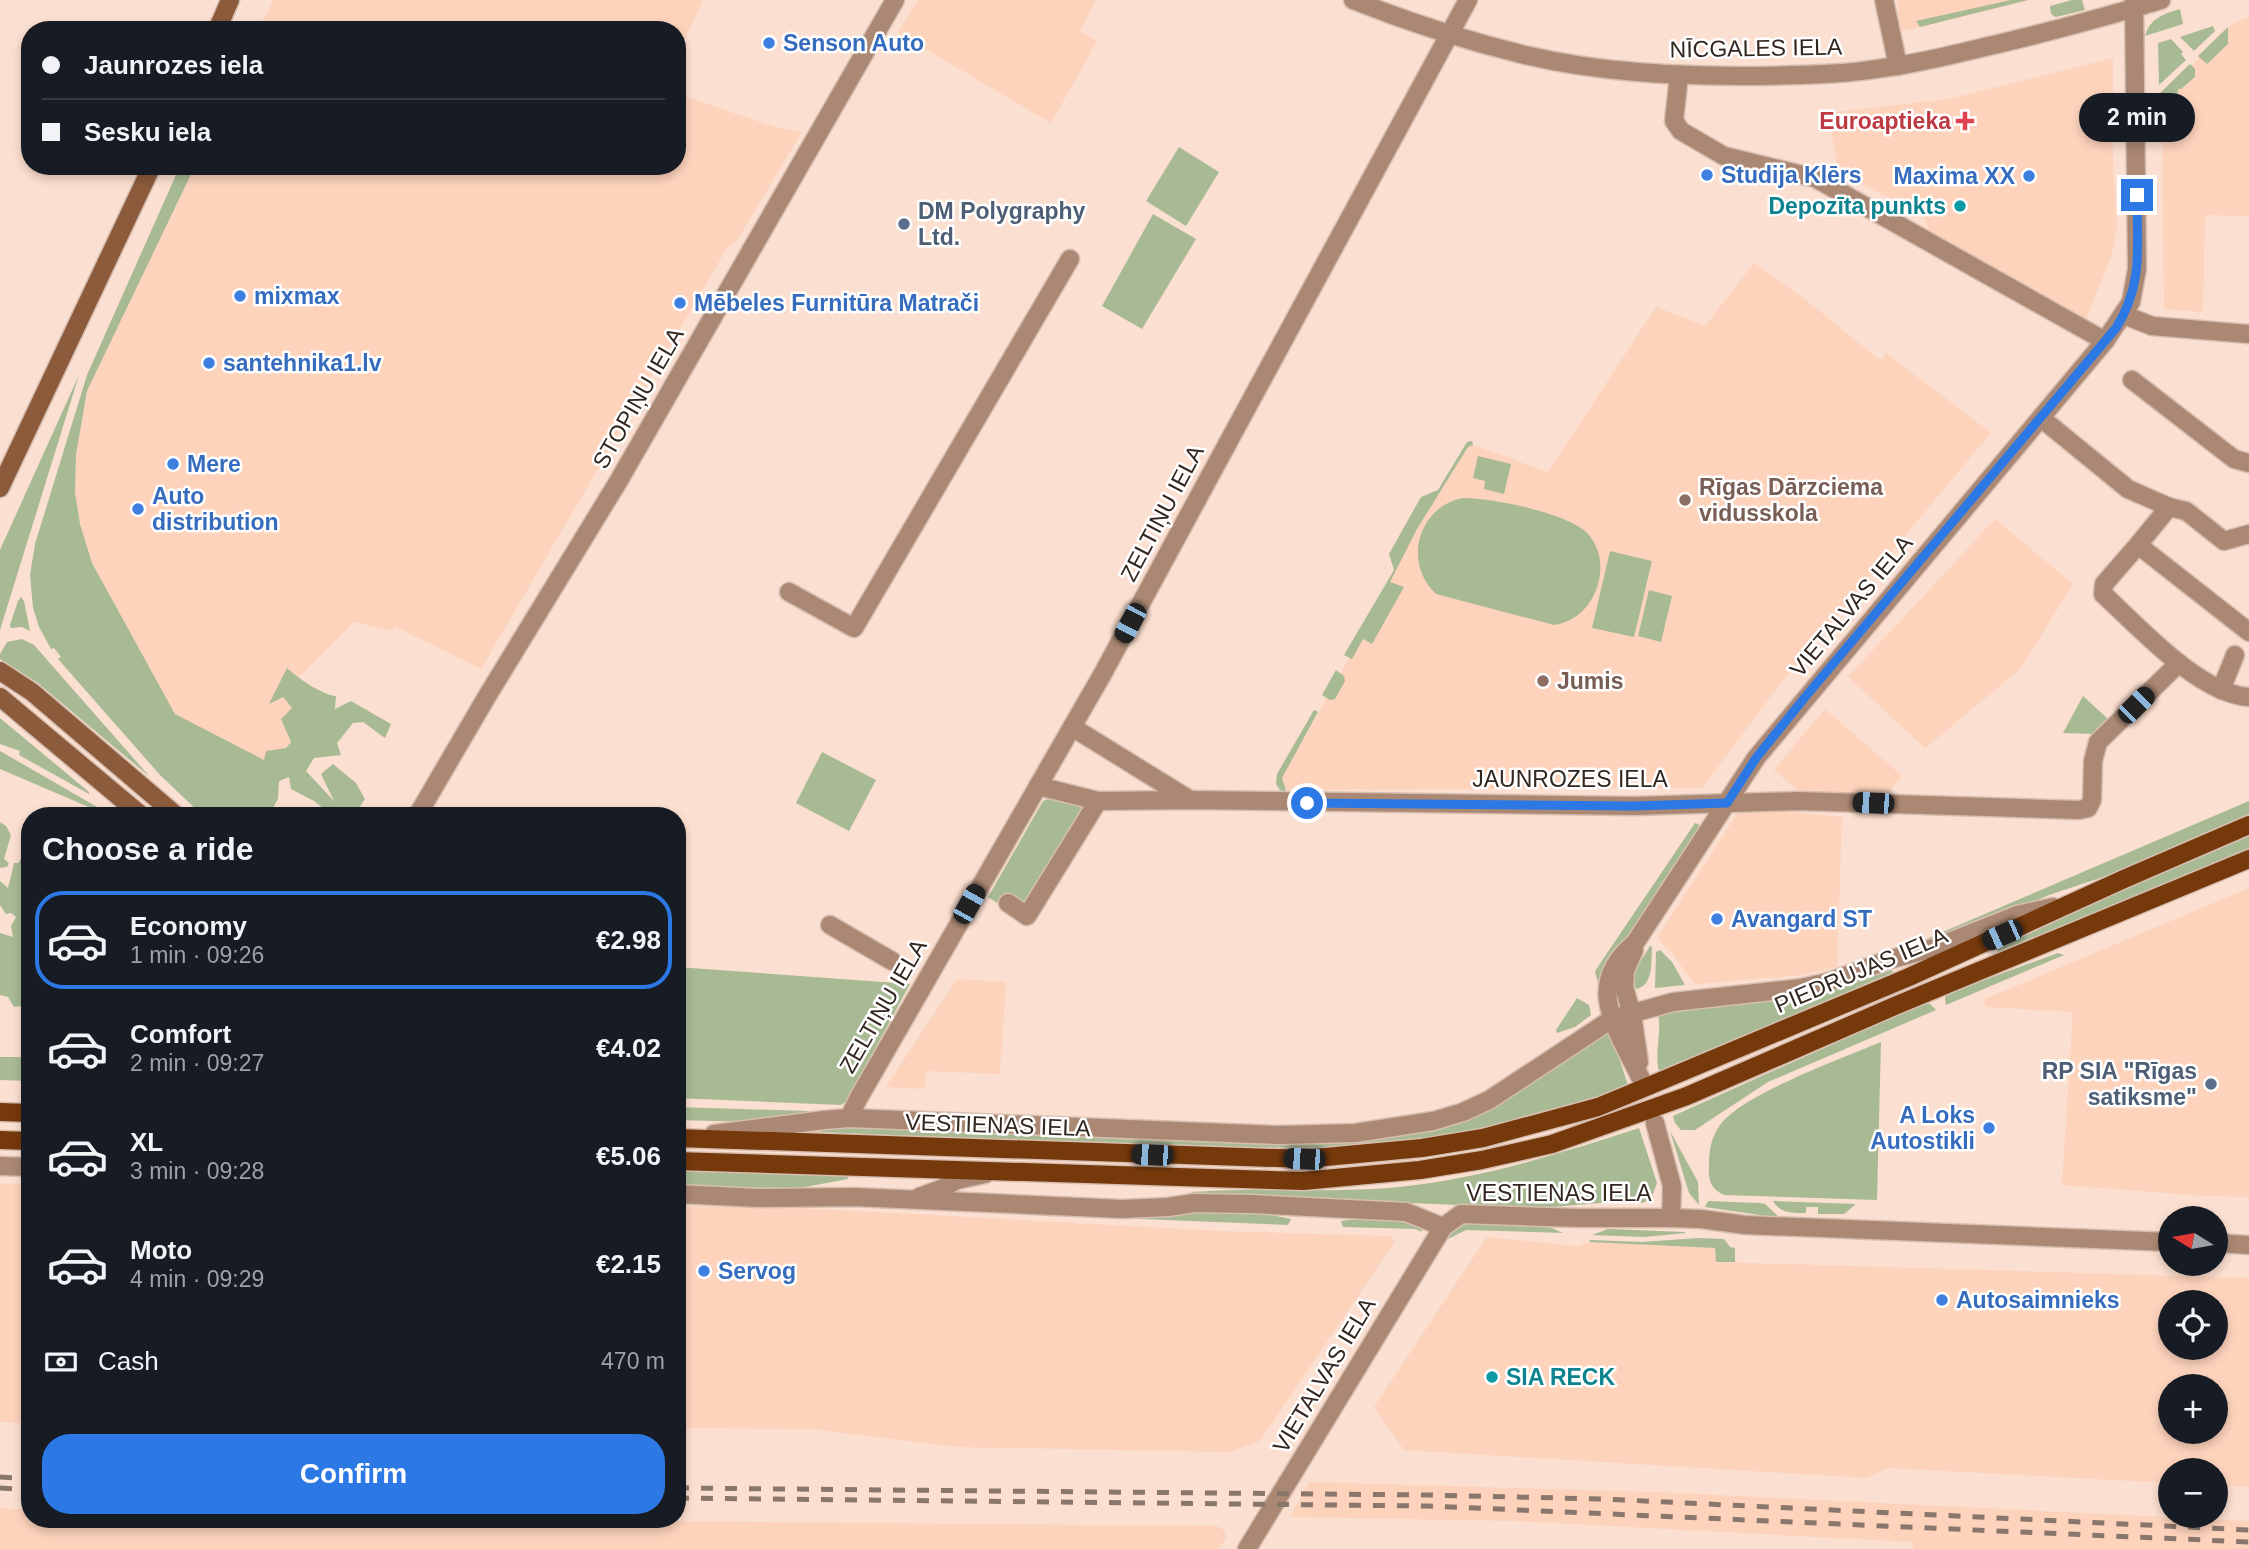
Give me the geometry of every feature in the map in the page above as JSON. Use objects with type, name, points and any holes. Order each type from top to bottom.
[{"type":"main road","points":[[221,21],[230,0]]},
{"type":"main road","points":[[0,488],[148,175]]},
{"type":"main road","points":[[0,671],[32,692],[166,807]]},
{"type":"main road","points":[[0,697],[131,807]]},
{"type":"main road","name":"PIEDRUJAS IELA","points":[[1644,1088],[1918,973],[2249,825]]},
{"type":"main road","name":"PIEDRUJAS IELA","points":[[1653,1116],[1687,1096],[1909,1000],[2249,859]]},
{"type":"main road","name":"VESTIENAS IELA","points":[[686,1138],[1304,1159],[1408,1150],[1483,1138],[1598,1107],[1644,1088]]},
{"type":"main road","points":[[0,1112],[21,1113]]},
{"type":"main road","name":"VESTIENAS IELA","points":[[686,1161],[1303,1181],[1420,1170],[1482,1160],[1653,1116]]},
{"type":"main road","points":[[0,1140],[21,1141]]},
{"type":"street","name":"STOPIŅU IELA","points":[[422,807],[618,482],[895,0]]},
{"type":"street","name":"NĪCGALES IELA","points":[[1353,0],[1450,34],[1525,55],[1679,75],[1787,75],[1898,66],[1951,55],[2134,4],[2161,0]]},
{"type":"street","name":"ZELTIŅU IELA","points":[[849,1118],[1102,675],[1468,0]]},
{"type":"street","points":[[1884,0],[1898,66]]},
{"type":"street","name":"VIETALVAS IELA","points":[[1635,943],[1622,954],[1613,967],[1607,982],[1607,1003],[1641,1079],[1632,1014],[1623,978],[1635,943],[1756,758],[2105,341],[2131,302],[2137,269],[2134,4]]},
{"type":"street","points":[[1679,75],[1674,121],[1681,131],[1724,156],[1815,178],[2105,341]]},
{"type":"street","points":[[789,593],[854,628],[1070,259]]},
{"type":"street","points":[[2124,315],[2152,327],[2249,334]]},
{"type":"street","points":[[2132,380],[2234,459],[2249,463]]},
{"type":"street","points":[[2041,418],[2128,489],[2186,511],[2224,541],[2249,531]]},
{"type":"street","points":[[2169,506],[2104,584],[2103,594],[2179,663],[2221,690],[2235,696],[2249,697]]},
{"type":"street","points":[[2138,545],[2243,640],[2221,690]]},
{"type":"street","name":"JAUNROZES IELA","points":[[1038,786],[1098,801],[1620,806],[1799,801],[2065,810],[2088,808],[2092,800],[2093,761],[2098,742],[2179,663]]},
{"type":"street","points":[[1072,727],[1190,800]]},
{"type":"street","points":[[1007,903],[1027,916],[1098,801]]},
{"type":"street","points":[[686,1137],[849,1118],[1278,1135],[1355,1133],[1433,1121],[1463,1112],[1489,1100],[1612,1019],[1673,1002],[1801,988],[1828,982],[1934,948],[2017,915],[2077,901]]},
{"type":"street","points":[[830,925],[892,961]]},
{"type":"street","points":[[1653,1116],[1672,1186],[1671,1218]]},
{"type":"street","points":[[0,1166],[21,1167]]},
{"type":"street","name":"VESTIENAS IELA","points":[[913,1199],[942,1189],[957,1180],[992,1172]]},
{"type":"street","name":"VESTIENAS IELA","points":[[686,1195],[758,1199],[854,1197],[1144,1209],[1194,1203],[1251,1203],[1406,1212],[1443,1227],[1461,1214],[1671,1218],[1745,1225],[2158,1242]]},
{"type":"street","name":"VIETALVAS IELA","points":[[1247,1549],[1443,1227]]},
{"type":"street","points":[[2228,1244],[2249,1245]]},
{"type":"shaded area","points":[[273,0],[703,0],[686,37],[686,21],[263,21]]},
{"type":"shaded area","points":[[918,0],[1096,0],[1080,31],[1097,41],[1051,123],[898,33]]},
{"type":"shaded area","points":[[1897,0],[2030,0],[1899,32]]},
{"type":"shaded area","points":[[2249,17],[2249,216],[2205,215],[2203,312],[2164,309],[2164,94],[2232,24]]},
{"type":"shaded area","points":[[2113,58],[2113,158],[2117,228],[2111,257],[2085,321],[1932,239],[1924,218],[1838,170],[1828,113],[1948,99]]},
{"type":"shaded area","points":[[686,97],[775,127],[802,132],[737,240],[727,248],[481,669],[396,627],[392,631],[354,622],[299,677],[310,716],[279,768],[175,714],[92,563],[80,524],[75,492],[76,455],[87,391],[191,175],[686,175]]},
{"type":"shaded area","name":"Rīgas Dārzciema vidusskola","points":[[1754,263],[1806,300],[1881,361],[1886,353],[1991,433],[1777,688],[1702,788],[1286,790],[1282,778],[1417,529],[1468,447],[1473,445],[1548,472],[1656,307],[1705,326]]},
{"type":"shaded area","points":[[1995,519],[2073,584],[2021,668],[1925,748],[1848,677]]},
{"type":"shaded area","points":[[1825,709],[1902,776],[1886,795],[1800,792],[1774,770]]},
{"type":"shaded area","points":[[1748,808],[1842,817],[1837,967],[1803,975],[1697,984],[1660,942],[1658,936],[1737,814]]},
{"type":"shaded area","points":[[2249,888],[2249,1197],[2062,1185],[2073,1012],[1986,1007],[1985,999]]},
{"type":"shaded area","points":[[957,979],[1006,982],[1000,1074],[926,1071],[925,1089],[886,1087]]},
{"type":"shaded area","points":[[0,1183],[21,1184],[21,1423],[0,1422]]},
{"type":"shaded area","points":[[686,1206],[820,1209],[1221,1231],[1391,1236],[1395,1241],[1260,1441],[1230,1452],[956,1447],[811,1429],[686,1428]]},
{"type":"shaded area","points":[[1487,1237],[1577,1246],[1589,1242],[1715,1248],[1717,1262],[2249,1278],[2249,1487],[2228,1486],[2228,1458],[2158,1458],[2158,1482],[1887,1468],[1867,1478],[1404,1450],[1374,1407]]},
{"type":"shaded area","points":[[1309,1482],[1656,1492],[2158,1517],[2158,1528],[2228,1528],[2228,1520],[2249,1521],[2249,1549],[1913,1549],[1913,1542],[1515,1521],[1290,1517]]},
{"type":"shaded area","points":[[0,1508],[21,1509],[21,1528],[686,1528],[686,1521],[1217,1526],[1225,1531],[1226,1538],[1218,1549],[0,1549]]},
{"type":"green space","points":[[2011,0],[2028,0],[1920,27],[1916,21]]},
{"type":"green space","points":[[2082,0],[2085,10],[2056,17],[2051,14],[2050,6]]},
{"type":"green space","points":[[2180,9],[2183,24],[2145,36],[2154,21]]},
{"type":"green space","points":[[2213,26],[2215,31],[2194,51],[2180,37]]},
{"type":"green space","points":[[2228,27],[2228,44],[2207,64],[2198,56]]},
{"type":"green space","points":[[2171,39],[2183,52],[2181,54],[2186,60],[2159,85],[2158,43]]},
{"type":"green space","points":[[2190,64],[2195,69],[2195,77],[2178,89],[2176,137],[2162,137],[2160,93]]},
{"type":"green space","points":[[1179,147],[1219,172],[1186,226],[1146,201]]},
{"type":"green space","points":[[176,175],[191,175],[87,391],[76,455],[75,492],[80,524],[92,563],[175,714],[264,760],[266,751],[286,748],[291,742],[281,719],[292,708],[283,697],[269,704],[287,668],[317,689],[336,696],[335,709],[351,701],[391,724],[385,738],[363,722],[353,723],[337,743],[341,755],[314,758],[306,771],[334,801],[321,774],[333,764],[356,783],[365,799],[360,807],[322,807],[291,789],[289,777],[279,781],[278,799],[274,807],[194,807],[160,775],[58,659],[61,657],[54,648],[51,649],[39,627],[33,608],[30,575],[35,544],[87,375]]},
{"type":"green space","points":[[1153,214],[1196,239],[1142,329],[1102,306]]},
{"type":"green space","points":[[79,375],[0,630],[0,550]]},
{"type":"green space","points":[[1472,441],[1473,445],[1468,447],[1417,529],[1390,582],[1404,587],[1372,644],[1363,639],[1352,659],[1344,655],[1394,570],[1389,554],[1421,497],[1438,490],[1467,442]]},
{"type":"green space","points":[[1478,456],[1511,464],[1504,494],[1484,489],[1485,481],[1473,478]]},
{"type":"green space","points":[[1462,498],[1490,500],[1527,508],[1562,519],[1586,532],[1595,544],[1600,558],[1600,573],[1597,588],[1581,612],[1569,621],[1554,625],[1436,594],[1420,567],[1420,538],[1434,513]]},
{"type":"green space","points":[[1610,551],[1652,561],[1634,637],[1592,628]]},
{"type":"green space","points":[[1649,590],[1672,596],[1661,642],[1638,636]]},
{"type":"green space","points":[[21,597],[30,631],[22,627],[11,628],[10,625]]},
{"type":"green space","points":[[22,639],[34,645],[150,777],[38,683],[0,659],[7,642]]},
{"type":"green space","points":[[1336,670],[1344,676],[1345,681],[1335,699],[1330,700],[1322,695]]},
{"type":"green space","points":[[2083,696],[2108,719],[2093,734],[2063,733]]},
{"type":"green space","points":[[1314,710],[1318,712],[1282,778],[1286,790],[1282,793],[1276,784],[1277,774]]},
{"type":"green space","points":[[0,718],[89,794],[19,755],[20,751],[0,744]]},
{"type":"green space","points":[[0,751],[97,807],[89,807],[0,769]]},
{"type":"green space","points":[[822,752],[876,780],[849,831],[796,803]]},
{"type":"green space","points":[[1054,797],[1086,807],[1025,903],[1009,894],[1002,906],[988,897],[1043,801]]},
{"type":"green space","points":[[2249,801],[2249,814],[2106,876],[2049,895],[1955,936],[1896,952]]},
{"type":"green space","points":[[0,822],[11,835],[4,859],[9,863],[7,867],[0,868]]},
{"type":"green space","points":[[1695,823],[1702,826],[1607,969],[1601,994],[1595,972],[1597,968]]},
{"type":"green space","points":[[2249,836],[2249,850],[1999,952],[1996,950],[2088,905]]},
{"type":"green space","points":[[21,859],[21,1006],[14,1007],[8,997],[0,995],[0,933],[13,937],[11,926],[16,917],[11,913],[6,914],[0,905],[0,881],[8,888],[14,863]]},
{"type":"green space","points":[[1650,946],[1651,972],[1646,982],[1637,989],[1633,985],[1634,975]]},
{"type":"green space","points":[[1660,950],[1672,962],[1685,985],[1655,988],[1656,952]]},
{"type":"green space","points":[[2058,953],[2064,955],[1946,1005],[1945,998],[1948,993]]},
{"type":"green space","points":[[686,968],[910,984],[847,1101],[841,1105],[686,1098]]},
{"type":"green space","points":[[1892,970],[1893,973],[1659,1071],[1658,1014],[1678,1009],[1820,992]]},
{"type":"green space","points":[[1577,998],[1589,1005],[1591,1015],[1575,1027],[1557,1033],[1556,1030]]},
{"type":"green space","points":[[1924,1003],[1930,1004],[1936,1010],[1768,1082],[1695,1130],[1681,1130],[1675,1123],[1673,1116]]},
{"type":"green space","points":[[1607,1033],[1611,1034],[1628,1085],[1588,1101],[1523,1119],[1429,1139],[1372,1147],[1198,1148],[820,1132],[823,1127],[1107,1136],[1416,1130]]},
{"type":"green space","points":[[1881,1042],[1877,1200],[1724,1195],[1716,1190],[1709,1175],[1711,1144],[1720,1125],[1732,1113],[1771,1089]]},
{"type":"green space","points":[[0,1057],[21,1057],[21,1081],[0,1080]]},
{"type":"green space","points":[[686,1107],[809,1111],[809,1114],[751,1122],[686,1120]]},
{"type":"green space","points":[[1639,1128],[1657,1183],[1651,1199],[1642,1203],[1541,1208],[1194,1195],[1191,1192],[1407,1186],[1508,1167]]},
{"type":"green space","points":[[1670,1131],[1698,1182],[1699,1205],[1689,1193]]},
{"type":"green space","points":[[686,1169],[847,1175],[848,1179],[794,1189],[686,1185]]},
{"type":"green space","points":[[1708,1201],[1765,1204],[1780,1218],[1705,1207]]},
{"type":"green space","points":[[1773,1201],[1856,1204],[1844,1214],[1818,1214],[1818,1207],[1806,1207],[1806,1213],[1783,1211]]},
{"type":"green space","points":[[1200,1211],[1256,1212],[1291,1219],[1288,1225],[1140,1219],[1138,1215]]},
{"type":"green space","points":[[1386,1216],[1419,1224],[1422,1232],[1415,1229],[1343,1227],[1341,1221]]},
{"type":"green space","points":[[1468,1223],[1549,1227],[1563,1233],[1466,1230],[1446,1240],[1454,1230]]},
{"type":"green space","points":[[1608,1229],[1685,1233],[1644,1237],[1592,1235]]},
{"type":"green space","points":[[1724,1239],[1730,1247],[1735,1248],[1735,1262],[1716,1262],[1715,1248],[1589,1242],[1590,1240],[1642,1242]]},
{"type":"railway","points":[[0,1477],[21,1478]]},
{"type":"railway","points":[[0,1488],[21,1489]]},
{"type":"railway","points":[[686,1488],[1603,1499],[2249,1530]]},
{"type":"railway","points":[[686,1498],[1428,1506],[2249,1542]]},
{"type":"place","name":"Senson Auto","points":[[769,43]]},
{"type":"place","name":"Euroaptieka","points":[[1965,121]]},
{"type":"place","name":"Studija Klērs","points":[[1707,175]]},
{"type":"place","name":"Maxima XX","points":[[2029,176]]},
{"type":"place","name":"Depozīta punkts","points":[[1960,206]]},
{"type":"place","name":"DM Polygraphy Ltd.","points":[[904,224]]},
{"type":"place","name":"mixmax","points":[[240,296]]},
{"type":"place","name":"Mēbeles Furnitūra Matrači","points":[[680,303]]},
{"type":"place","name":"santehnika1.lv","points":[[209,363]]},
{"type":"place","name":"Mere","points":[[173,464]]},
{"type":"place","name":"Rīgas Dārzciema vidusskola","points":[[1685,500]]},
{"type":"place","name":"Auto distribution","points":[[138,509]]},
{"type":"place","name":"Jumis","points":[[1543,681]]},
{"type":"place","name":"Avangard ST","points":[[1717,919]]},
{"type":"place","name":"RP SIA \"Rīgas satiksme\"","points":[[2211,1084]]},
{"type":"place","name":"A Loks Autostikli","points":[[1989,1128]]},
{"type":"place","name":"Servog","points":[[704,1271]]},
{"type":"place","name":"Autosaimnieks","points":[[1942,1300]]},
{"type":"place","name":"SIA RECK","points":[[1492,1377]]},
{"type":"route","points":[[1307,803],[1634,806],[1727,803],[1756,758],[1806,696],[2116,328],[2131,302],[2134,289],[2137,269],[2137,195]]}]
